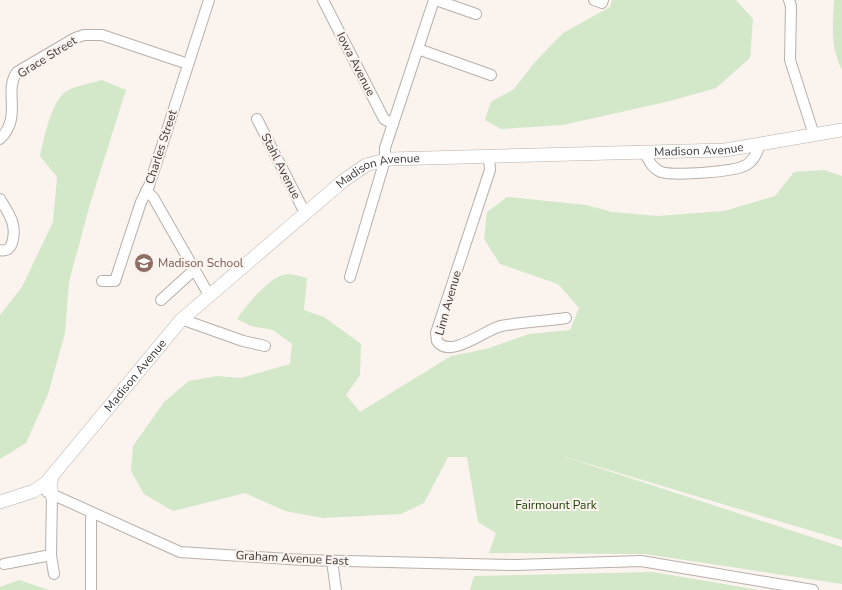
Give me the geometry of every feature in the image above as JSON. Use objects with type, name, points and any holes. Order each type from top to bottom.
[{"type":"main road","name":"Madison Avenue","points":[[42,486],[52,476],[181,319],[360,167],[386,160],[725,150],[842,130]]},
{"type":"main road","points":[[52,476],[50,484],[52,495]]},
{"type":"main road","points":[[0,502],[34,491],[42,486]]},
{"type":"street","name":"Charles Street","points":[[102,282],[115,281],[209,0]]},
{"type":"street","name":"Iowa Avenue","points":[[323,0],[384,119],[393,124]]},
{"type":"street","points":[[350,277],[386,160],[385,148],[435,0],[476,14]]},
{"type":"street","points":[[789,0],[791,6],[790,60],[814,135]]},
{"type":"street","name":"Grace Street","points":[[0,139],[10,126],[12,113],[12,84],[17,72],[84,34],[102,35],[188,64]]},
{"type":"street","points":[[418,49],[491,75]]},
{"type":"street","name":"Stahl Avenue","points":[[257,119],[305,213]]},
{"type":"street","points":[[645,153],[650,164],[667,173],[728,171],[750,163],[760,145]]},
{"type":"street","name":"Linn Avenue","points":[[489,158],[490,170],[482,199],[436,333],[437,341],[443,346],[450,347],[479,338],[500,326],[566,318]]},
{"type":"street","points":[[146,191],[153,197],[209,295]]},
{"type":"street","points":[[0,199],[11,220],[14,234],[11,246],[8,249],[0,250]]},
{"type":"street","points":[[161,300],[194,270]]},
{"type":"street","points":[[181,319],[243,341],[265,346]]},
{"type":"street","name":"Graham Avenue East","points":[[42,486],[52,495],[180,552],[332,561],[558,564],[605,562],[656,563],[813,590]]},
{"type":"street","points":[[52,495],[51,555],[54,574]]},
{"type":"street","points":[[91,590],[92,514]]},
{"type":"street","points":[[4,564],[51,555]]},
{"type":"street","points":[[332,561],[336,590]]},
{"type":"green space","points":[[612,0],[736,0],[753,19],[750,58],[716,88],[670,101],[563,125],[501,129],[485,120],[491,102],[514,89],[535,62],[563,33],[610,7]]},
{"type":"green space","points":[[834,0],[842,0],[842,70],[838,61],[833,36]]},
{"type":"green space","points":[[102,80],[126,90],[90,204],[69,282],[65,333],[48,394],[26,443],[0,459],[0,315],[22,287],[53,222],[57,177],[40,156],[46,133],[54,108],[65,92]]},
{"type":"green space","name":"Fairmount Park","points":[[824,170],[842,176],[842,540],[556,454],[842,547],[842,584],[645,554],[489,553],[496,533],[478,522],[467,457],[448,457],[424,503],[401,514],[323,518],[285,511],[245,493],[173,511],[144,494],[131,471],[133,446],[164,402],[189,381],[217,376],[241,378],[290,364],[292,344],[273,330],[251,326],[237,319],[247,306],[274,279],[288,274],[307,278],[304,310],[324,317],[361,344],[360,375],[346,395],[360,412],[451,356],[486,349],[529,334],[570,330],[579,308],[558,284],[500,264],[484,239],[487,212],[507,197],[586,205],[612,212],[658,216],[724,211],[775,196],[794,172]]},
{"type":"green space","points":[[653,572],[759,590],[470,590],[474,576]]},
{"type":"green space","points":[[19,580],[49,590],[0,590],[0,587]]},
{"type":"place","name":"Madison School","points":[[144,263]]}]
